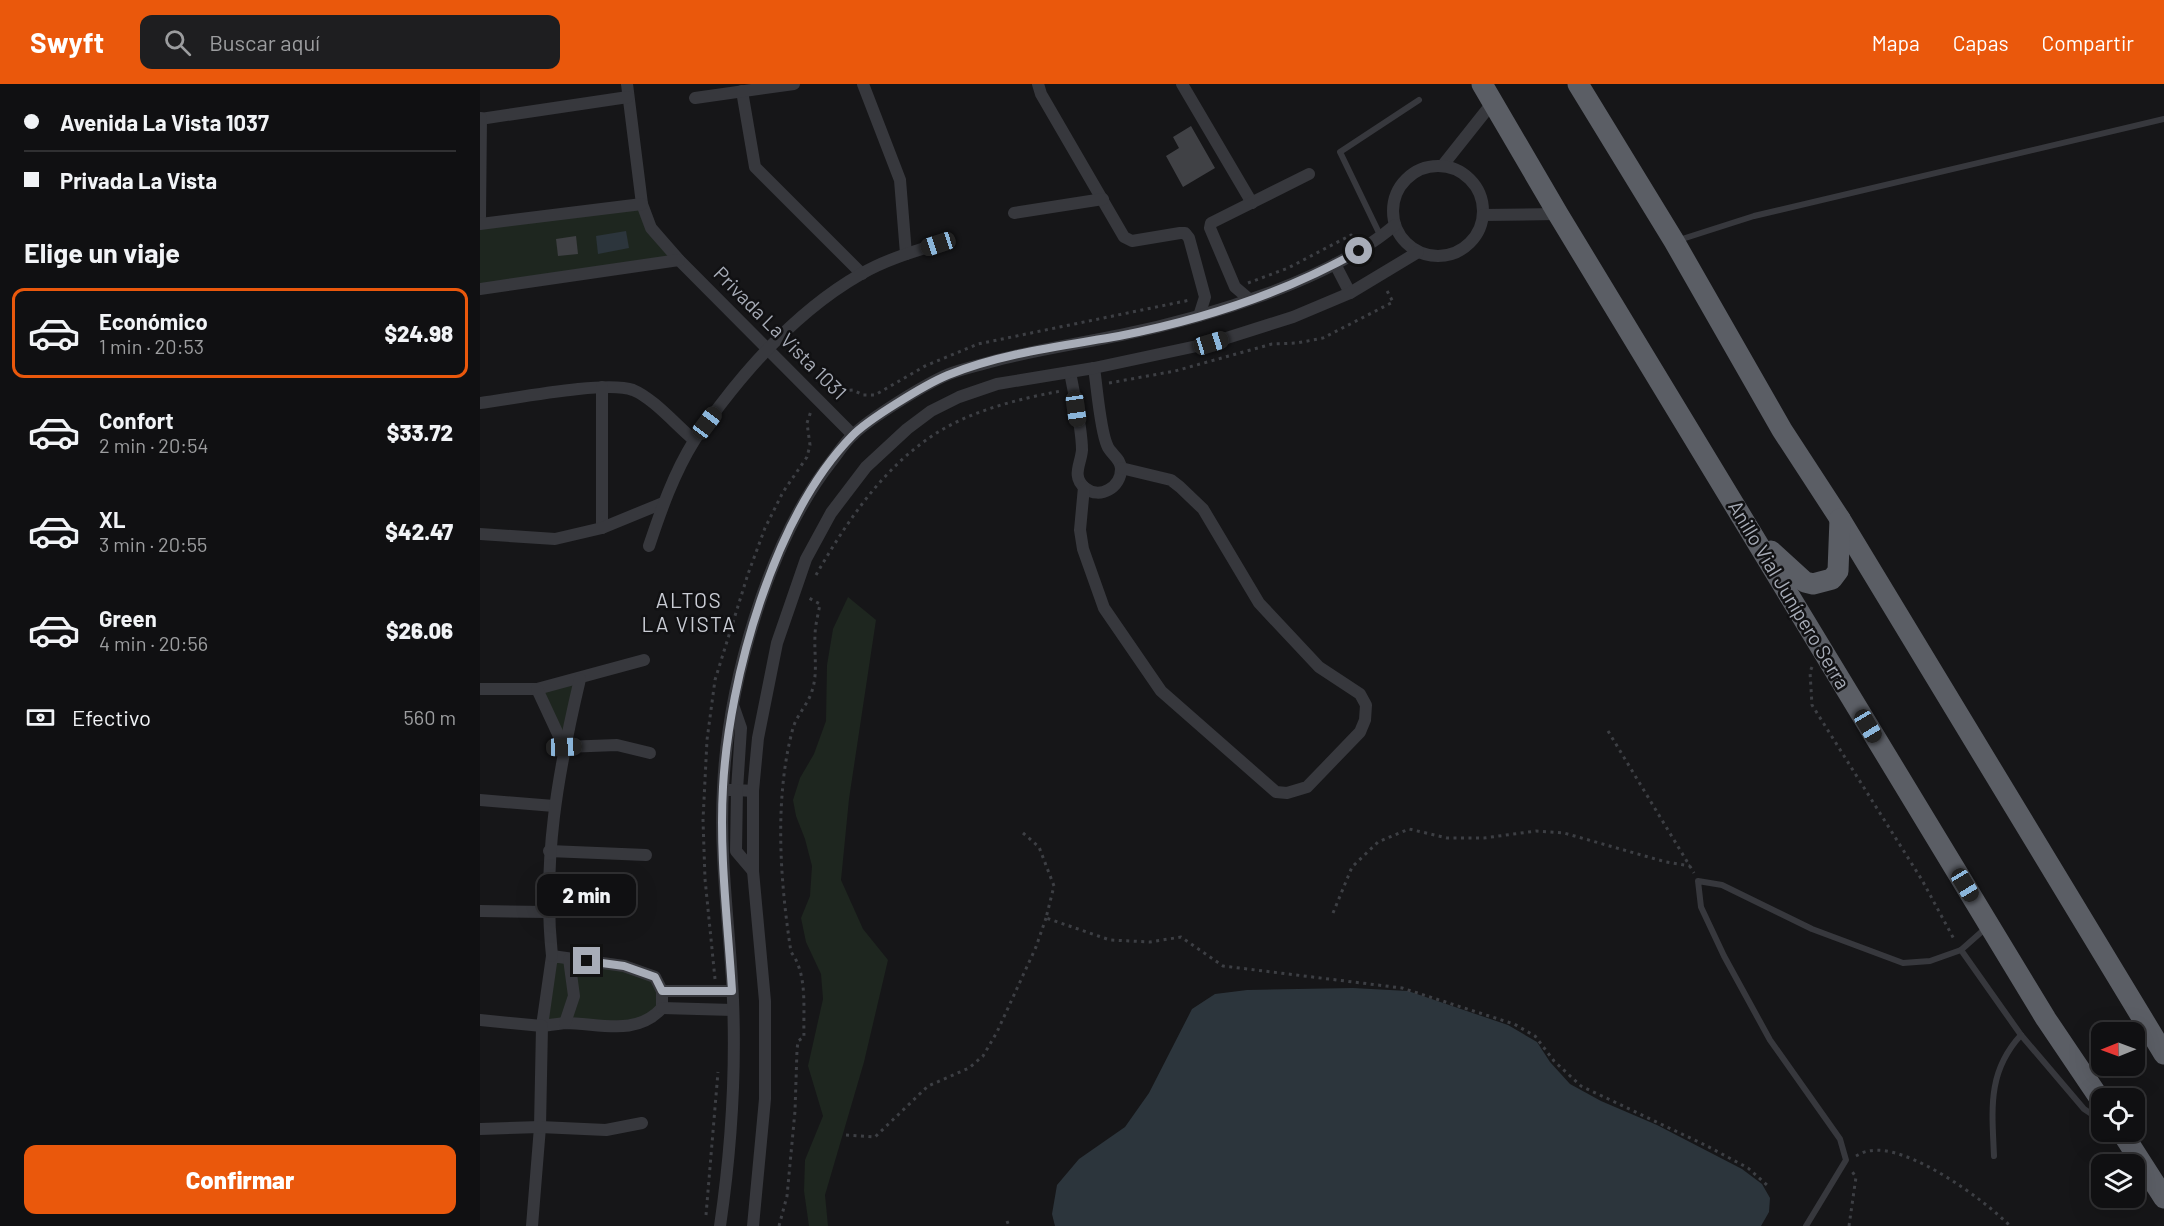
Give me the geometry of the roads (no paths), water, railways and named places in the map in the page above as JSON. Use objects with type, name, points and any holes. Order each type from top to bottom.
[{"type":"highway","points":[[1578,84],[1674,241],[1782,430],[1840,519],[2164,1054]]},
{"type":"highway","name":"Anillo Vial Junípero Serra","points":[[1487,93],[2046,1019],[2093,1088]]},
{"type":"highway","points":[[1752,535],[1805,582],[1813,584],[1832,579],[1838,571],[1840,519]]},
{"type":"highway","points":[[2127,1142],[2164,1198]]},
{"type":"street","points":[[696,98],[794,84]]},
{"type":"street","points":[[863,84],[900,180],[906,254]]},
{"type":"street","points":[[1038,84],[1041,94],[1127,240],[1185,233],[1189,238],[1204,297],[1199,316]]},
{"type":"street","points":[[1182,84],[1252,203]]},
{"type":"street","name":"Privada La Vista 1031","points":[[480,217],[481,118],[628,90],[642,204],[651,228],[679,260],[853,435]]},
{"type":"street","points":[[742,91],[754,167],[862,274]]},
{"type":"street","points":[[1443,165],[1487,93]]},
{"type":"street","points":[[1443,165],[1460,171],[1474,182],[1482,198],[1483,215],[1478,232],[1467,245],[1452,254],[1435,256],[1418,252],[1404,241],[1395,225],[1393,207],[1398,190],[1410,175],[1425,167],[1443,165]]},
{"type":"street","points":[[1249,299],[1235,287],[1210,228],[1211,223],[1309,174]]},
{"type":"street","points":[[1014,213],[1104,199]]},
{"type":"street","points":[[480,224],[642,204]]},
{"type":"street","points":[[1483,215],[1558,214]]},
{"type":"street","points":[[720,1226],[733,1098],[733,1010],[722,835],[726,742],[749,635],[783,546],[813,485],[853,435],[893,407],[947,375],[1031,350],[1122,335],[1199,316],[1249,299],[1335,264],[1381,237],[1395,225]]},
{"type":"street","points":[[649,546],[663,503],[694,440],[767,348],[799,318],[862,274],[906,254],[938,244]]},
{"type":"street","points":[[753,1226],[765,1099],[765,1001],[753,871],[753,791],[758,738],[766,691],[784,622],[817,536],[831,513],[866,467],[907,429],[931,411],[959,397],[997,384],[1094,368],[1211,343],[1293,317],[1350,293],[1418,252]]},
{"type":"street","points":[[480,289],[679,260]]},
{"type":"street","points":[[1335,264],[1350,293]]},
{"type":"street","points":[[1070,372],[1082,449],[1077,466],[1078,477],[1084,487],[1093,492],[1103,492],[1112,488],[1118,480],[1121,468],[1107,445],[1094,368]]},
{"type":"street","points":[[480,403],[602,387],[631,390],[642,396],[694,440]]},
{"type":"street","points":[[602,387],[602,528]]},
{"type":"street","points":[[1084,487],[1080,530],[1083,549],[1099,598],[1161,692],[1276,792],[1287,793],[1307,787],[1360,732],[1365,720],[1366,705],[1360,694],[1320,667],[1259,603],[1203,509],[1180,487],[1171,480],[1121,468]]},
{"type":"street","points":[[480,534],[555,539],[602,528],[663,503]]},
{"type":"street","points":[[480,689],[537,689],[644,660]]},
{"type":"street","points":[[532,1226],[540,1127],[542,1026],[552,956],[547,912],[549,851],[564,747],[580,679]]},
{"type":"street","points":[[537,689],[564,747]]},
{"type":"street","points":[[733,704],[741,728],[736,851],[753,871]]},
{"type":"street","points":[[564,747],[617,745],[650,753]]},
{"type":"street","points":[[723,789],[753,791]]},
{"type":"street","points":[[480,800],[554,806]]},
{"type":"street","points":[[549,851],[646,855]]},
{"type":"street","points":[[480,911],[547,912]]},
{"type":"street","points":[[480,1020],[542,1026],[565,1023],[616,1028],[653,1018],[662,1008],[662,991],[655,977],[624,966],[552,956]]},
{"type":"street","points":[[565,1023],[574,996],[569,959]]},
{"type":"street","points":[[662,991],[732,991]]},
{"type":"street","points":[[662,1008],[733,1010]]},
{"type":"street","points":[[480,1129],[540,1127],[606,1130],[642,1123]]},
{"type":"lane","points":[[1381,237],[1340,152],[1419,100]]},
{"type":"lane","points":[[1674,241],[1754,216],[2164,119]]},
{"type":"lane","points":[[1806,1226],[1846,1160],[1840,1140],[1770,1040],[1724,956],[1701,907],[1698,881],[1722,885],[1812,930],[1903,963],[1930,961],[1961,950],[1989,925]]},
{"type":"lane","points":[[1961,950],[2021,1035],[2084,1109],[2091,1114]]},
{"type":"lane","points":[[1994,1156],[1992,1106],[1997,1071],[2007,1050],[2021,1035]]},
{"type":"district","name":"ALTOS LA VISTA","points":[[689,613]]}]
